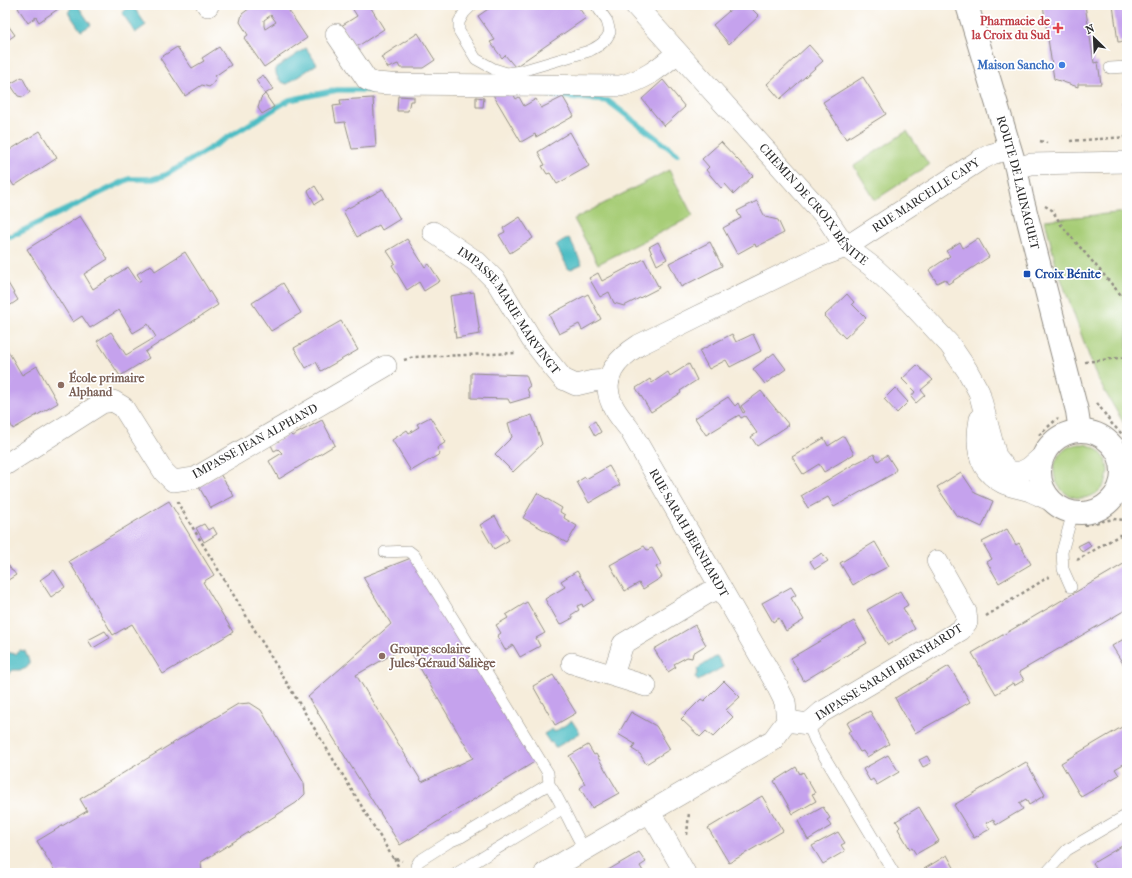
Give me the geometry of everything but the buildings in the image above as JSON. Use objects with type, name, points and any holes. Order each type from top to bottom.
[{"type":"main road","name":"ROUTE DE LAUNAGUET","points":[[967,5],[1013,159],[1077,411],[1080,431]]},
{"type":"main road","points":[[1080,431],[1092,433],[1103,438],[1112,446],[1118,455],[1121,472],[1121,498],[1107,503],[1097,509],[1085,512],[1073,512],[1062,508],[1052,501],[1041,483],[1040,469],[1047,449],[1056,440],[1068,434],[1080,431]]},
{"type":"street","name":"CHEMIN DE CROIX BÉNITE","points":[[635,5],[826,217],[846,247],[874,268],[900,292],[950,345],[967,370],[979,392],[996,456],[1007,470],[1021,472],[1029,468],[1044,455]]},
{"type":"street","points":[[336,34],[367,80],[375,84],[620,86],[644,78],[656,71],[677,53]]},
{"type":"street","name":"RUE MARCELLE CAPY","points":[[846,247],[980,160],[992,154],[1031,164],[1127,162]]},
{"type":"street","name":"IMPASSE MARIE MARVINGT","points":[[434,232],[477,262],[496,281],[532,340],[563,378],[576,385],[593,381],[609,380]]},
{"type":"street","name":"RUE SARAH BERNHARDT","points":[[787,721],[785,702],[775,682],[630,430],[612,405],[608,391],[609,380],[615,364],[625,354],[639,345],[816,258],[846,247]]},
{"type":"street","name":"IMPASSE JEAN ALPHAND","points":[[174,481],[195,478],[386,366]]},
{"type":"street","points":[[5,465],[102,404],[113,401],[123,407],[164,472],[174,481]]},
{"type":"street","points":[[983,407],[978,429],[978,448],[982,462],[988,472],[1005,484],[1031,491],[1052,501]]},
{"type":"street","name":"IMPASSE SARAH BERNHARDT","points":[[787,721],[808,724],[822,712],[961,630],[967,622],[966,612],[937,561]]},
{"type":"street","points":[[613,675],[623,644],[706,594],[721,588]]},
{"type":"street","points":[[572,663],[646,686]]},
{"type":"street","points":[[545,873],[649,812],[685,793],[773,740],[787,721]]},
{"type":"street","points":[[649,812],[685,873]]},
{"type":"lane","points":[[472,5],[464,13],[459,22],[459,31],[476,58],[494,69],[507,73],[521,71],[582,53],[599,46],[607,40],[610,32],[606,21],[596,5]]},
{"type":"lane","points":[[1110,68],[1127,66]]},
{"type":"lane","points":[[1071,587],[1063,568],[1062,552],[1073,512]]},
{"type":"lane","points":[[385,552],[409,551],[414,555],[548,773],[549,784],[558,798],[577,838],[585,850]]},
{"type":"lane","points":[[808,724],[815,741],[894,873]]},
{"type":"lane","points":[[416,869],[419,861],[549,784]]},
{"type":"lane","points":[[457,873],[562,808]]},
{"type":"lane","points":[[1048,873],[1048,871],[1067,850],[1127,815]]},
{"type":"path","points":[[1064,142],[1127,137]]},
{"type":"path","points":[[1040,141],[1048,143]]},
{"type":"path","points":[[1040,202],[1052,210],[1062,226],[1127,302]]},
{"type":"path","points":[[386,366],[414,357],[542,352]]},
{"type":"path","points":[[1084,362],[1127,357]]},
{"type":"path","points":[[174,481],[179,505],[402,873]]},
{"type":"path","name":"IMPASSE SARAH BERNHARDT","points":[[967,622],[982,618],[1063,568],[1127,531]]},
{"type":"path","points":[[394,858],[416,869]]},
{"type":"green space","points":[[907,131],[929,165],[875,200],[854,166]]},
{"type":"green space","points":[[669,170],[693,216],[598,264],[574,219]]},
{"type":"green space","points":[[1127,212],[1127,429],[1097,378],[1056,265],[1045,220]]},
{"type":"green space","points":[[1081,444],[1091,446],[1100,452],[1106,461],[1108,471],[1106,481],[1100,490],[1091,496],[1081,498],[1071,496],[1062,490],[1056,481],[1054,471],[1056,461],[1062,452],[1071,446]]},
{"type":"water","points":[[127,5],[139,6],[135,9],[146,25],[135,33],[122,12],[128,7]]},
{"type":"water","points":[[71,6],[78,6],[91,25],[81,31],[68,12]]},
{"type":"water","points":[[306,48],[317,64],[287,84],[282,82],[277,76],[276,68]]},
{"type":"water","points":[[569,238],[582,264],[569,270],[556,245]]},
{"type":"water","points":[[20,650],[25,651],[29,660],[28,667],[13,670],[5,677],[5,652],[16,654]]},
{"type":"water","points":[[717,656],[723,667],[698,681],[695,677],[698,672],[697,669]]},
{"type":"water","points":[[572,721],[580,733],[555,748],[552,742],[550,743],[544,734],[552,729],[554,732]]},
{"type":"waterway","points":[[5,236],[12,236],[129,179],[153,179],[166,175],[289,100],[337,90],[371,90]]},
{"type":"waterway","points":[[550,95],[608,101],[677,154]]},
{"type":"place","name":"Pharmacie de la Croix du Sud","points":[[1058,28]]},
{"type":"place","name":"Maison Sancho","points":[[1062,65]]},
{"type":"place","name":"Croix Bénite","points":[[1027,274]]},
{"type":"place","name":"École primaire Alphand","points":[[61,385]]},
{"type":"place","name":"Groupe scolaire Jules-Géraud Saliège","points":[[382,656]]}]
